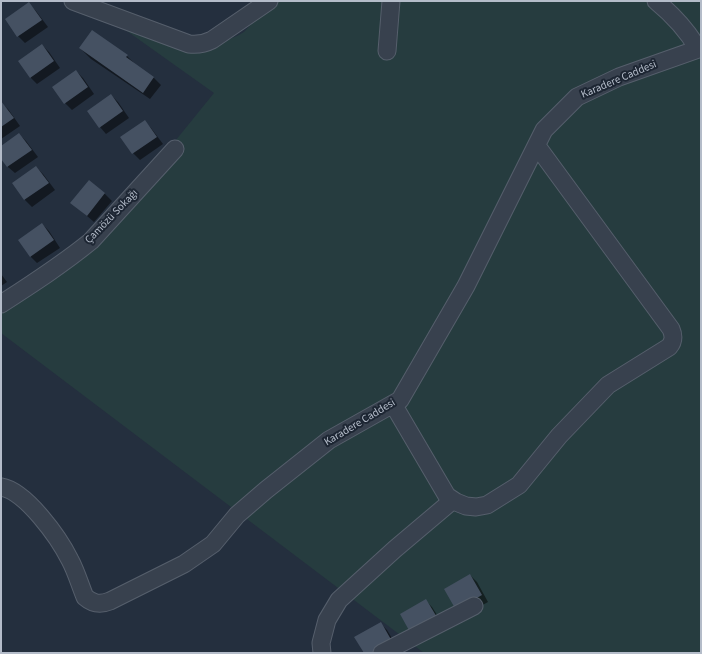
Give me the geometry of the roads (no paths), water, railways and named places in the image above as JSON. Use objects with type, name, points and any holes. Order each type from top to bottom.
[{"type":"street","points":[[73,1],[189,44],[205,43],[212,40],[269,1]]},
{"type":"street","points":[[387,51],[391,1]]},
{"type":"street","points":[[656,1],[678,21],[700,48]]},
{"type":"street","name":"Karadere Caddesi","points":[[1,487],[16,493],[34,509],[49,526],[70,560],[85,597],[89,601],[105,604],[184,564],[212,544],[237,515],[329,440],[400,400],[466,286],[544,130],[577,97],[619,77],[700,48]]},
{"type":"street","points":[[393,404],[448,496],[466,506],[476,507],[487,505],[519,484],[558,436],[608,385],[669,347],[673,340],[674,336],[671,329],[536,146]]},
{"type":"street","name":"Çamözü Sokağı","points":[[1,304],[77,252],[91,240],[175,149]]},
{"type":"street","points":[[322,653],[321,643],[327,620],[339,600],[395,549],[453,500]]},
{"type":"street","points":[[382,653],[474,606]]}]
